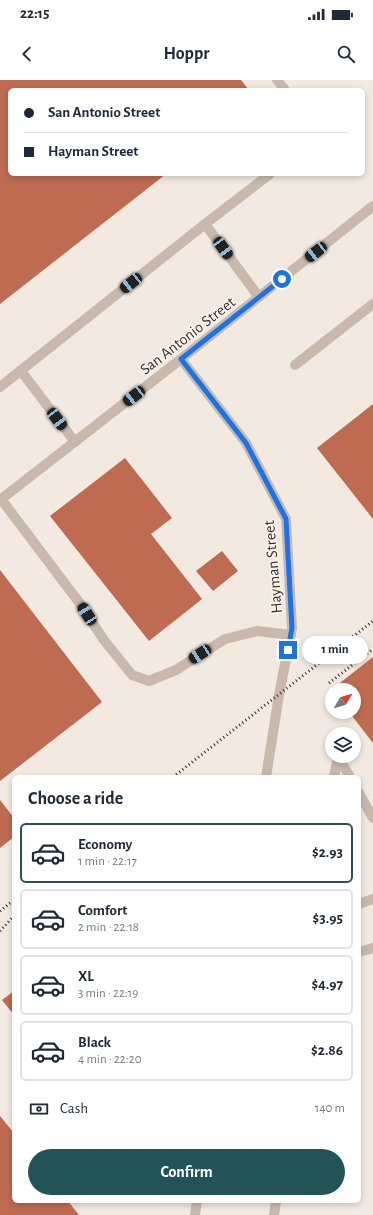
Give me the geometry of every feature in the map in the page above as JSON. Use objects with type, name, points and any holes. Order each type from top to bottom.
[{"type":"street","points":[[277,80],[283,88]]},
{"type":"street","points":[[0,387],[267,176]]},
{"type":"street","name":"San Antonio Street","points":[[0,499],[259,298],[373,206]]},
{"type":"street","points":[[205,224],[259,298]]},
{"type":"street","points":[[295,364],[373,304]]},
{"type":"street","name":"Hayman Street","points":[[181,359],[246,443],[286,519],[292,628],[279,695],[266,775]]},
{"type":"street","points":[[21,371],[74,442]]},
{"type":"street","points":[[0,499],[78,601],[104,640],[132,675],[150,681],[176,670],[225,639],[257,631],[291,635]]},
{"type":"street","points":[[334,775],[338,757],[349,775]]},
{"type":"street","points":[[361,797],[373,818]]},
{"type":"street","points":[[361,903],[373,899]]},
{"type":"street","points":[[361,951],[373,948]]},
{"type":"street","points":[[195,1215],[197,1203]]},
{"type":"street","points":[[274,1215],[276,1203]]},
{"type":"building","points":[[0,80],[241,80],[247,88],[8,88],[8,176],[163,176],[0,304]]},
{"type":"building","points":[[373,404],[373,519],[317,448]]},
{"type":"building","points":[[125,458],[172,518],[151,534],[202,599],[149,641],[50,516]]},
{"type":"building","points":[[222,551],[238,571],[213,591],[196,571]]},
{"type":"building","points":[[0,570],[102,702],[0,781]]},
{"type":"building","points":[[373,657],[373,743],[354,719],[361,719],[361,683],[340,683]]},
{"type":"building","points":[[0,800],[12,815],[12,839],[0,848]]},
{"type":"building","points":[[12,992],[12,1012],[2,1000]]},
{"type":"building","points":[[0,1116],[12,1131],[12,1203],[70,1203],[79,1215],[0,1215]]},
{"type":"railway","points":[[176,775],[373,621]]},
{"type":"railway","points":[[329,683],[373,649]]},
{"type":"railway","points":[[0,911],[12,902]]},
{"type":"railway","points":[[0,931],[12,918]]},
{"type":"route","points":[[282,279],[181,359],[246,443],[286,519],[292,628],[288,650]]}]
